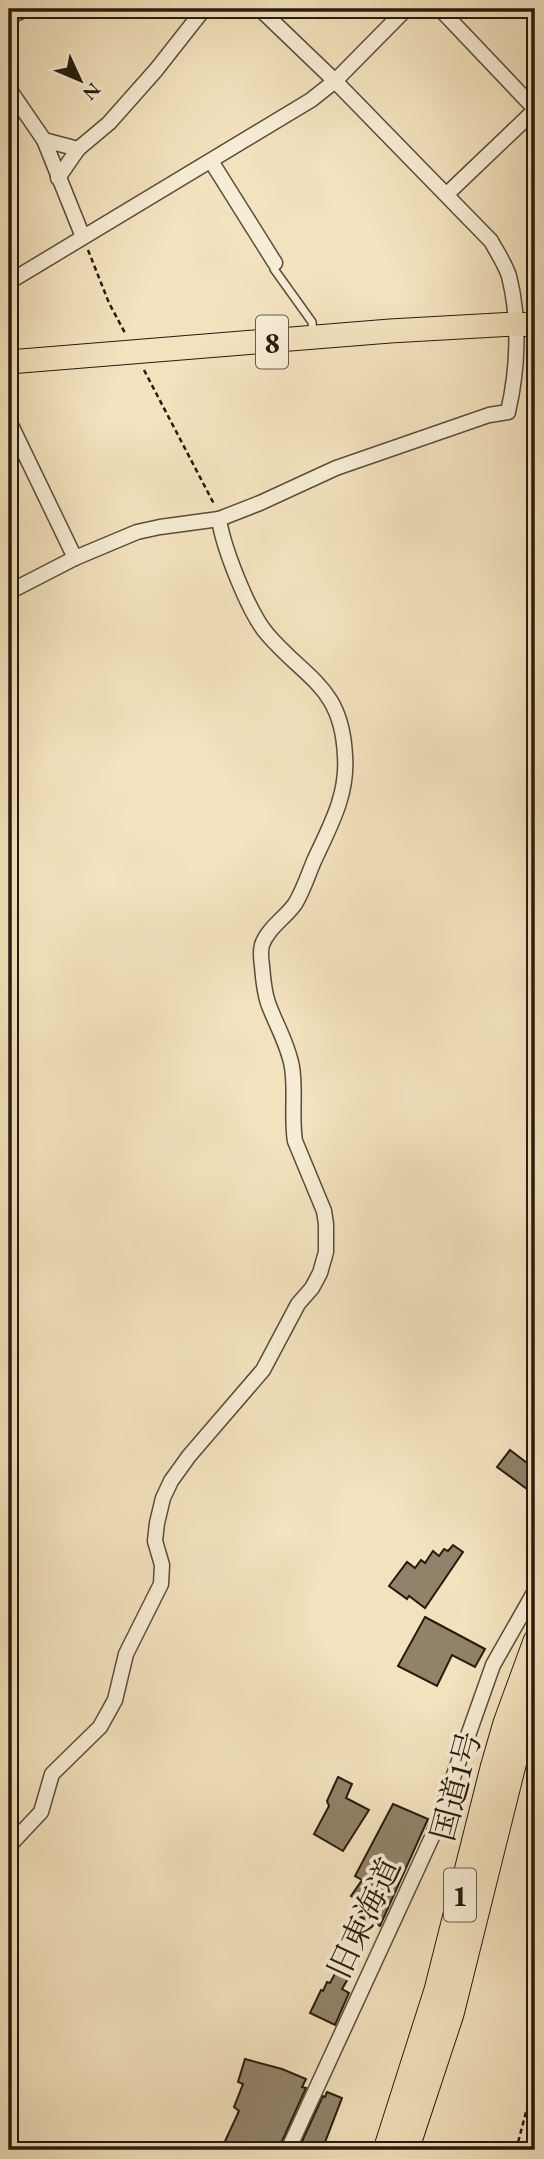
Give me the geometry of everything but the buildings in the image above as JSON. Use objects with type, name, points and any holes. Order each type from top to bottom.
[{"type":"main road","name":"8","points":[[9,362],[136,354],[390,331],[526,324]]},
{"type":"main road","name":"国道1号","points":[[385,2150],[436,1990],[502,1734],[535,1641]]},
{"type":"main road","name":"国道1号","points":[[407,2150],[455,2004],[519,1749],[535,1704]]},
{"type":"street","points":[[9,17],[26,9]]},
{"type":"street","points":[[58,178],[78,149],[109,123],[156,70],[204,9]]},
{"type":"street","points":[[9,592],[75,558],[136,532],[219,519],[337,468],[489,415],[508,412],[526,324],[508,274],[491,242],[447,194],[260,9]]},
{"type":"street","points":[[9,282],[311,100],[335,82],[406,9]]},
{"type":"street","points":[[440,9],[535,109],[447,194]]},
{"type":"street","points":[[9,89],[44,140],[83,237]]},
{"type":"street","points":[[44,140],[78,149]]},
{"type":"street","points":[[211,161],[275,263]]},
{"type":"street","points":[[9,421],[75,558]]},
{"type":"street","points":[[9,1846],[41,1812],[52,1774],[100,1727],[115,1700],[126,1654],[161,1584],[162,1565],[156,1541],[157,1523],[163,1498],[171,1481],[263,1370],[298,1304],[312,1288],[326,1252],[324,1211],[295,1141],[293,1070],[288,1050],[268,1003],[263,982],[261,948],[269,932],[297,901],[337,812],[344,788],[345,756],[342,731],[338,714],[329,696],[258,623],[226,549],[219,519]]},
{"type":"street","name":"旧東海道","points":[[288,2150],[432,1837],[493,1665],[535,1591]]},
{"type":"lane","points":[[275,263],[274,269],[312,322],[313,338]]},
{"type":"path","points":[[83,237],[109,303],[219,512],[219,519]]},
{"type":"path","points":[[516,2150],[535,2078]]}]
